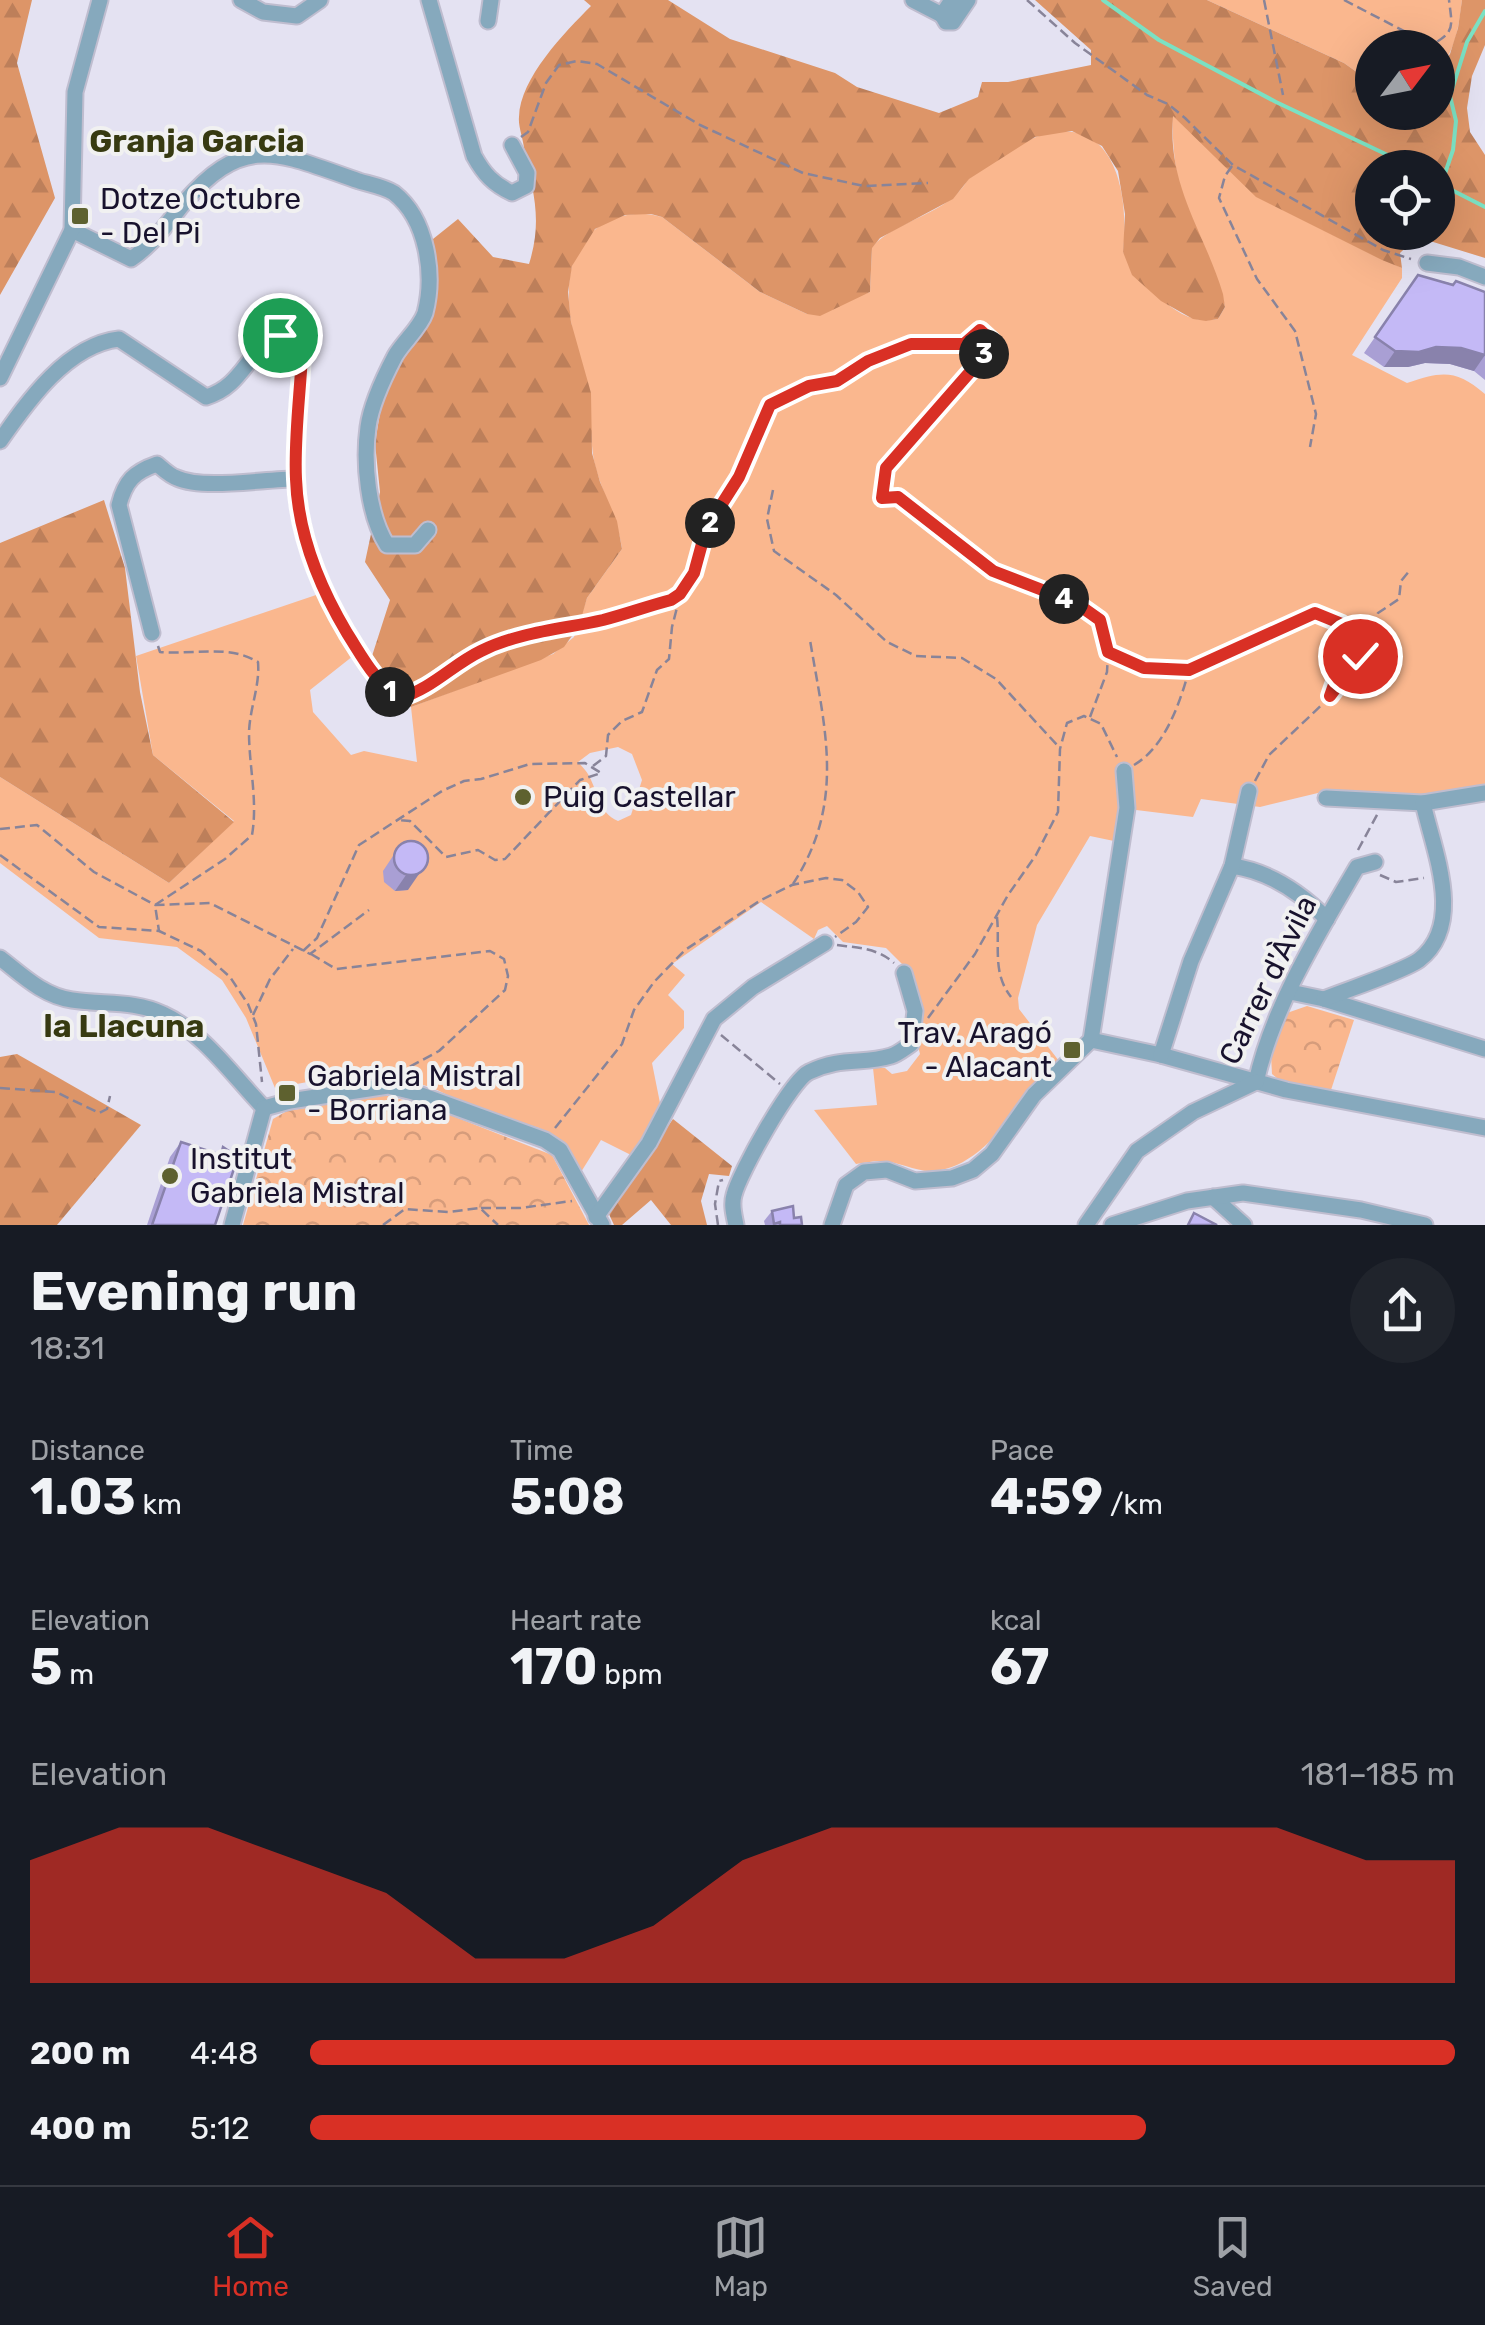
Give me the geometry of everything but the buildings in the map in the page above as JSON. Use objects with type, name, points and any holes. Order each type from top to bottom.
[{"type":"street","points":[[0,378],[72,230],[75,92],[100,0]]},
{"type":"street","points":[[241,0],[262,12],[298,16],[320,0]]},
{"type":"street","points":[[429,0],[474,156],[484,174],[512,192],[526,186],[527,173],[512,145]]},
{"type":"street","points":[[488,21],[491,0]]},
{"type":"street","points":[[913,0],[942,14],[946,22],[953,22],[968,0]]},
{"type":"street","points":[[942,14],[952,0]]},
{"type":"street","points":[[72,230],[132,259],[145,250],[205,178],[227,164],[256,154],[280,154],[393,192],[411,214],[427,246],[426,299],[424,315],[395,356],[378,395],[368,426],[368,468],[377,528],[387,545],[415,545],[428,530]]},
{"type":"street","points":[[1427,264],[1459,267],[1485,277]]},
{"type":"street","points":[[0,442],[24,407],[56,373],[100,341],[118,339],[206,397],[225,392],[265,342],[280,335],[294,342],[302,355],[296,479],[302,525],[316,576],[370,670],[382,686],[400,698]]},
{"type":"street","points":[[152,633],[119,505],[123,486],[138,471],[157,464],[176,478],[207,485],[296,479]]},
{"type":"street","points":[[832,1225],[846,1184],[864,1172],[886,1170],[915,1181],[952,1178],[974,1170],[992,1154],[1034,1094],[1091,1040],[1126,808],[1124,771]]},
{"type":"street","points":[[1160,1054],[1191,961],[1232,866],[1249,790]]},
{"type":"street","points":[[1326,798],[1423,803],[1485,793]]},
{"type":"street","points":[[1324,999],[1418,960],[1434,942],[1443,918],[1444,895],[1423,803]]},
{"type":"street","name":"Carrer d'Àvila","points":[[1086,1225],[1137,1151],[1193,1112],[1256,1082],[1265,1042],[1327,918],[1357,867],[1375,862]]},
{"type":"street","points":[[1232,866],[1249,868],[1304,895],[1327,918]]},
{"type":"street","points":[[264,1108],[388,1086],[413,1092],[545,1140],[560,1150],[599,1221],[650,1143],[714,1019],[825,943]]},
{"type":"street","points":[[0,958],[42,990],[72,1000],[114,1000],[160,1012],[184,1024],[264,1108]]},
{"type":"street","points":[[736,1225],[732,1200],[739,1176],[789,1090],[803,1074],[837,1060],[893,1056],[911,1044],[915,1011],[904,973]]},
{"type":"street","points":[[1290,992],[1485,1049]]},
{"type":"street","points":[[1091,1040],[1160,1054],[1256,1082],[1485,1128]]},
{"type":"street","points":[[232,1225],[264,1108]]},
{"type":"street","points":[[1110,1188],[1107,1212],[1130,1221]]},
{"type":"street","points":[[1112,1225],[1186,1201],[1244,1193],[1360,1218],[1425,1225]]},
{"type":"street","points":[[1213,1198],[1244,1225]]},
{"type":"path","points":[[1027,0],[1075,43],[1147,95],[1168,104],[1233,165],[1383,250],[1427,264]]},
{"type":"path","points":[[1264,0],[1284,95]]},
{"type":"path","points":[[1344,0],[1432,46],[1448,37],[1452,28],[1449,0]]},
{"type":"path","points":[[512,145],[528,132],[546,83],[560,65],[577,62],[598,64],[700,126],[802,173],[864,186],[928,184]]},
{"type":"path","points":[[1233,165],[1219,198],[1258,279],[1296,331],[1316,414],[1310,448]]},
{"type":"path","points":[[592,767],[606,756],[608,735],[622,721],[642,712],[657,670],[670,659],[680,594],[694,573],[706,529],[739,477],[770,405],[809,386],[837,381],[868,361],[911,344],[964,344],[980,330],[991,340],[984,356],[886,468],[882,498],[898,497],[993,571],[1076,603],[1100,620],[1108,652],[1107,672],[1090,719]]},
{"type":"path","points":[[773,490],[767,519],[774,551],[836,594],[887,642],[916,656],[962,658],[996,679],[1060,749]]},
{"type":"path","points":[[1249,790],[1269,756],[1330,696],[1360,656],[1378,613],[1399,599],[1401,581],[1410,570]]},
{"type":"path","points":[[400,698],[439,681],[480,651],[566,624],[602,620],[680,594]]},
{"type":"path","points":[[1108,652],[1144,668],[1189,670],[1315,613],[1342,624],[1349,642],[1330,696]]},
{"type":"path","points":[[152,633],[160,652],[240,652],[258,662],[260,680],[250,708],[255,816],[252,835],[225,859],[156,905]]},
{"type":"path","points":[[792,886],[818,835],[829,775],[810,640]]},
{"type":"path","points":[[928,1018],[975,954],[1058,812],[1060,749],[1067,723],[1084,716],[1100,724],[1124,771],[1143,760],[1159,740],[1177,710],[1189,670]]},
{"type":"path","points":[[303,951],[317,938],[359,845],[442,790],[530,764],[585,763],[601,773],[580,780],[505,858],[495,860],[478,850],[446,857],[410,821],[398,820]]},
{"type":"path","points":[[1358,849],[1377,815]]},
{"type":"path","points":[[0,829],[37,825],[94,872],[156,905],[210,903],[336,970],[490,951],[504,960],[508,976],[505,990],[439,1051],[401,1070],[388,1086]]},
{"type":"path","points":[[0,855],[99,926],[159,931],[201,950],[230,977],[253,1016],[264,1108]]},
{"type":"path","points":[[1396,882],[1432,876]]},
{"type":"path","points":[[545,1140],[622,1044],[634,1010],[668,964],[726,922],[792,886],[826,878],[842,880],[858,892],[868,908],[856,922],[825,943]]},
{"type":"path","points":[[156,905],[159,931]]},
{"type":"path","points":[[310,954],[369,910]]},
{"type":"path","points":[[996,916],[1000,941],[997,965],[1002,984],[1012,997]]},
{"type":"path","points":[[825,943],[883,953],[904,973]]},
{"type":"path","points":[[253,1016],[270,980],[294,946]]},
{"type":"path","points":[[718,1032],[778,1083]]},
{"type":"path","points":[[0,1088],[56,1092],[99,1113],[107,1109],[110,1096]]},
{"type":"path","points":[[383,1225],[405,1209],[448,1212],[520,1208],[585,1198]]},
{"type":"path","points":[[480,1208],[498,1225]]},
{"type":"green space","points":[[0,0],[32,0],[17,63],[55,198],[0,295]]},
{"type":"green space","points":[[584,0],[668,0],[730,39],[939,113],[978,97],[982,82],[1008,82],[1091,65],[1091,50],[1035,0],[1207,0],[1355,71],[1355,130],[1455,130],[1455,38],[1462,0],[1485,0],[1485,45],[1472,76],[1467,108],[1470,132],[1485,155],[1485,258],[1455,249],[1455,150],[1355,150],[1355,246],[1256,197],[1173,116],[1181,186],[1223,294],[1225,307],[1218,319],[1193,319],[1161,301],[1132,275],[1123,252],[1125,214],[1118,171],[1102,146],[1072,131],[1035,137],[969,179],[953,199],[880,238],[872,248],[870,292],[820,316],[760,292],[662,217],[625,215],[595,229],[572,266],[568,292],[571,322],[591,393],[592,453],[617,521],[622,549],[587,598],[579,626],[564,647],[541,660],[411,707],[400,698],[372,656],[390,600],[365,562],[380,492],[375,443],[381,407],[437,286],[433,239],[458,219],[493,257],[529,264],[536,219],[519,124],[521,102],[535,72],[591,6]]},
{"type":"green space","points":[[1207,0],[1462,0],[1455,39],[1455,30],[1355,30],[1355,71]]},
{"type":"green space","points":[[1172,115],[1323,229],[1355,245],[1355,250],[1366,250],[1402,268],[1402,278],[1352,355],[1407,383],[1430,376],[1457,376],[1485,394],[1485,793],[1426,799],[1322,792],[1260,807],[1201,799],[1193,817],[1120,808],[1114,841],[1090,836],[1037,925],[1018,998],[1019,1009],[1059,1061],[1002,1128],[970,1158],[933,1171],[887,1161],[856,1164],[814,1110],[877,1105],[873,1068],[885,1068],[892,1074],[907,1071],[920,1054],[917,1042],[921,1005],[908,970],[886,948],[843,942],[827,926],[818,930],[814,939],[761,902],[672,964],[685,975],[668,995],[684,1011],[684,1028],[652,1063],[662,1113],[633,1156],[601,1140],[581,1172],[561,1141],[539,1128],[468,1105],[431,1087],[367,1071],[275,1088],[246,1018],[222,980],[177,947],[99,938],[0,863],[0,777],[169,883],[234,821],[153,755],[136,656],[319,594],[353,656],[310,690],[313,712],[351,755],[364,751],[417,762],[411,707],[553,654],[574,637],[587,598],[622,549],[594,461],[588,401],[569,306],[574,259],[585,240],[603,224],[632,214],[662,217],[760,292],[807,314],[870,292],[872,247],[895,229],[949,201],[968,179],[1019,145],[1063,132],[1084,135],[1100,146],[1112,162],[1119,183],[1125,229],[1123,252],[1175,310],[1188,317],[1218,319],[1225,307],[1182,195]],"holes":[[[618,747],[632,754],[642,780],[631,815],[618,821],[602,807],[588,774],[578,762],[590,753]]]},
{"type":"green space","points":[[1362,250],[1403,250],[1402,268]]},
{"type":"green space","points":[[104,500],[125,568],[140,692],[153,755],[234,822],[169,883],[0,777],[0,543]]},
{"type":"green space","points":[[1307,1006],[1354,1020],[1330,1093],[1284,1084],[1272,1074],[1271,1055],[1284,1014]]},
{"type":"green space","points":[[17,1054],[141,1125],[57,1225],[0,1225],[0,1057]]},
{"type":"green space","points":[[384,1095],[427,1106],[552,1155],[589,1225],[243,1225],[273,1119],[287,1111]]},
{"type":"green space","points":[[673,1119],[732,1166],[729,1176],[709,1174],[701,1201],[707,1225],[671,1225],[651,1200],[622,1225],[614,1225],[608,1212]]},
{"type":"waterway","points":[[1103,0],[1159,40],[1377,150]]},
{"type":"waterway","points":[[1453,150],[1456,121],[1450,96],[1467,42],[1485,11]]},
{"type":"waterway","points":[[1455,192],[1485,207]]},
{"type":"place","name":"Dotze Octubre - Del Pi","points":[[80,216]]},
{"type":"place","name":"Puig Castellar","points":[[523,797]]},
{"type":"place","name":"Trav. Aragó - Alacant","points":[[1072,1050]]},
{"type":"place","name":"Gabriela Mistral - Borriana","points":[[287,1093]]},
{"type":"place","name":"Institut Gabriela Mistral","points":[[170,1176]]},
{"type":"district","name":"Granja Garcia","points":[[197,141]]},
{"type":"district","name":"la Llacuna","points":[[124,1026]]},
{"type":"route","points":[[280,335],[294,342],[302,355],[296,479],[302,525],[316,576],[370,670],[382,686],[400,698],[439,681],[480,651],[566,624],[602,620],[671,600],[694,573],[706,529],[739,477],[770,405],[809,386],[837,381],[868,361],[911,344],[964,344],[980,330],[991,340],[984,356],[886,468],[882,498],[898,497],[993,571],[1076,603],[1100,620],[1108,652],[1144,668],[1189,670],[1315,613],[1342,624],[1349,642],[1330,696],[1360,656]]}]
